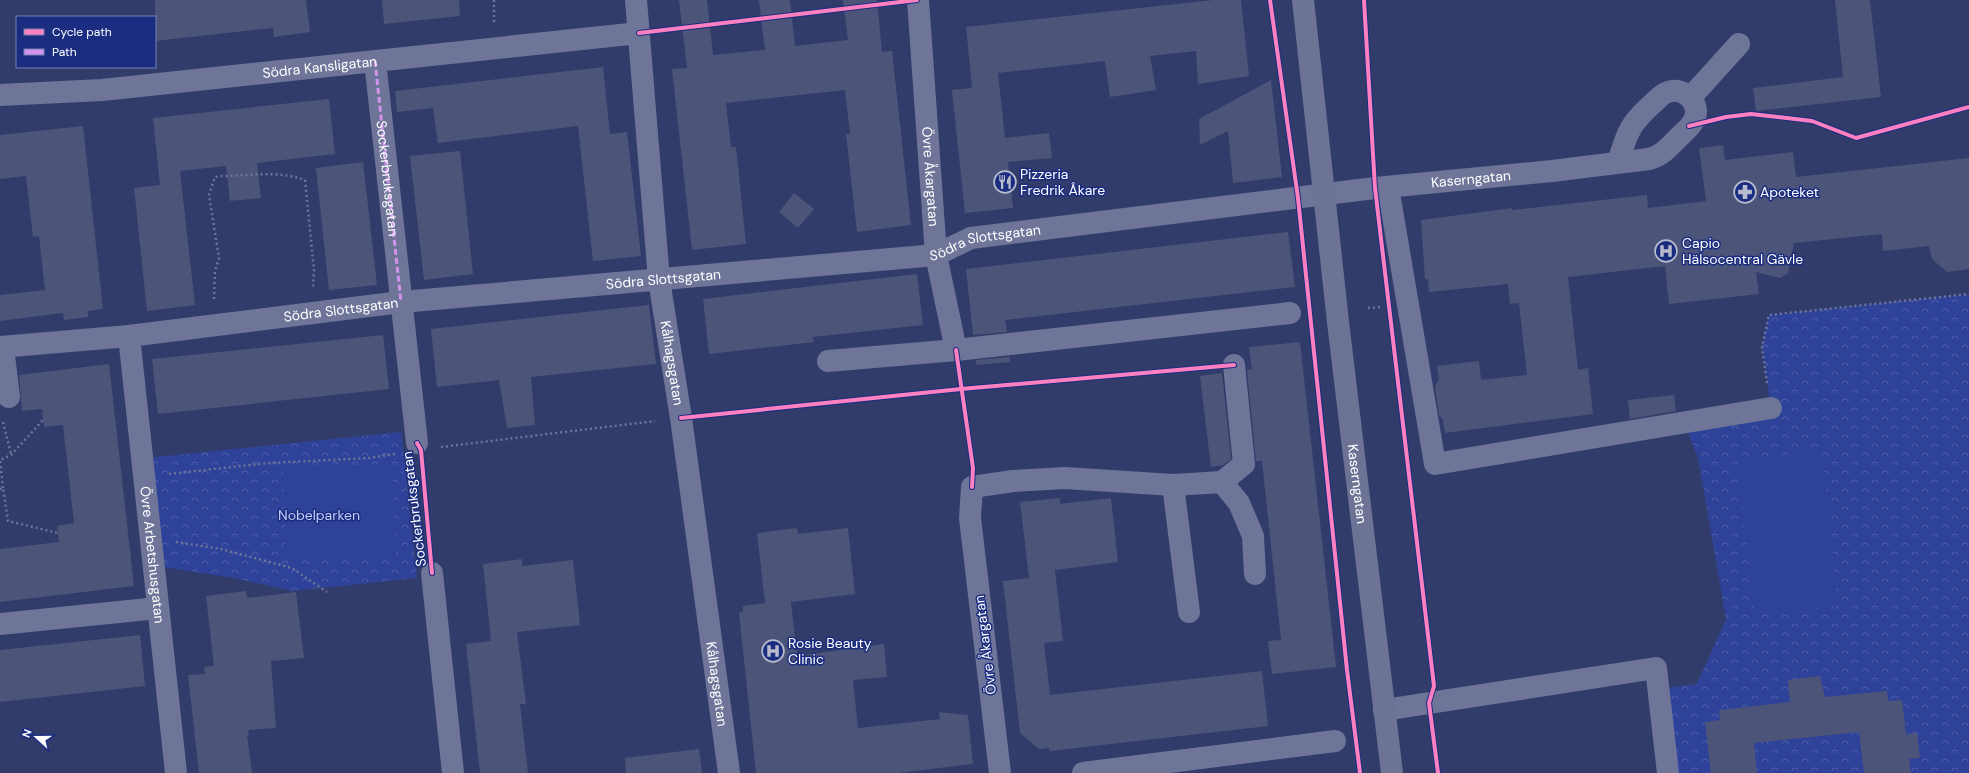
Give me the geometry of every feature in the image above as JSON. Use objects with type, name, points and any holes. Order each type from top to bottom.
[{"type":"main road","name":"Kaserngatan","points":[[1303,0],[1324,195],[1392,773]]},
{"type":"street","name":"Kålhagsgatan","points":[[636,0],[660,280],[681,418],[729,773]]},
{"type":"street","name":"Övre Åkargatan","points":[[918,0],[936,255],[956,350]]},
{"type":"street","name":"Södra Kansligatan","points":[[0,95],[102,90],[639,33]]},
{"type":"street","points":[[1618,162],[1630,129],[1661,96],[1676,90],[1684,92],[1690,97],[1739,44]]},
{"type":"street","name":"Sockerbruksgatan","points":[[374,61],[417,443]]},
{"type":"street","name":"Kaserngatan","points":[[1324,195],[1388,187],[1552,171],[1657,157],[1664,153],[1694,120],[1696,112],[1690,97]]},
{"type":"street","points":[[1388,187],[1435,464],[1771,408]]},
{"type":"street","name":"Södra Slottsgatan","points":[[2,347],[129,336],[401,302],[936,255],[971,238],[1324,195]]},
{"type":"street","points":[[828,361],[956,350],[1290,313]]},
{"type":"street","name":"Övre Arbetshusgatan","points":[[129,336],[176,773]]},
{"type":"street","points":[[2,347],[9,397]]},
{"type":"street","points":[[1189,612],[1173,484],[1222,482],[1244,464],[1234,365]]},
{"type":"street","name":"Övre Åkargatan","points":[[1000,773],[970,518],[972,487],[1013,481],[1065,478],[1173,484]]},
{"type":"street","points":[[1222,482],[1239,503],[1253,536],[1255,574]]},
{"type":"street","name":"Sockerbruksgatan","points":[[432,572],[452,773]]},
{"type":"street","points":[[0,624],[158,608]]},
{"type":"street","points":[[1384,710],[1656,668],[1668,773]]},
{"type":"street","points":[[1083,773],[1335,741]]},
{"type":"path","points":[[216,325],[213,293],[219,258],[209,195],[215,177],[222,176],[274,173],[305,180],[314,270],[312,313]]},
{"type":"path","points":[[1771,408],[1762,347],[1769,315],[1969,294]]},
{"type":"path","points":[[1368,308],[1389,306]]},
{"type":"path","points":[[44,420],[11,455],[0,460],[2,489],[8,521],[58,533]]},
{"type":"path","points":[[3,421],[11,455]]},
{"type":"path","points":[[150,538],[221,549],[292,568],[327,592]]},
{"type":"green space","points":[[1969,294],[1969,773],[1670,773],[1658,689],[1697,684],[1726,619],[1698,458],[1684,422],[1771,408],[1762,347],[1769,315]]},
{"type":"green space","name":"Nobelparken","points":[[401,432],[417,578],[292,591],[234,578],[163,567],[147,458]]},
{"type":"green space","points":[[1822,451],[1838,606],[1754,615],[1738,460]]},
{"type":"green space","points":[[392,466],[396,555],[287,561],[283,471]]},
{"type":"building","points":[[155,0],[306,0],[310,32],[274,37],[273,28],[156,41]]},
{"type":"building","points":[[382,0],[459,0],[460,16],[384,24]]},
{"type":"building","points":[[679,0],[707,0],[713,55],[765,50],[759,0],[790,0],[795,46],[848,40],[843,0],[877,0],[882,52],[892,51],[911,225],[857,232],[846,134],[850,134],[845,90],[726,103],[731,147],[736,147],[746,244],[692,250],[672,69],[687,68]]},
{"type":"building","points":[[1213,0],[1241,0],[1249,76],[1198,84],[1196,51],[1150,56],[1156,90],[1110,97],[1105,61],[998,73],[1005,138],[1049,133],[1052,158],[1008,162],[1013,208],[965,213],[952,90],[972,88],[966,27]]},
{"type":"building","points":[[1835,0],[1870,0],[1881,97],[1756,111],[1753,88],[1843,77]]},
{"type":"building","points":[[603,67],[610,134],[627,132],[641,256],[593,261],[578,126],[438,143],[433,108],[397,112],[395,91]]},
{"type":"building","points":[[1271,80],[1282,177],[1233,183],[1228,131],[1200,145],[1199,119]]},
{"type":"building","points":[[329,99],[335,154],[257,163],[261,198],[230,201],[226,166],[180,171],[195,305],[147,311],[134,188],[160,185],[153,118]]},
{"type":"building","points":[[83,126],[103,309],[88,311],[88,317],[64,320],[63,313],[0,321],[0,295],[45,290],[39,236],[33,237],[26,176],[0,179],[0,135]]},
{"type":"building","points":[[1723,145],[1725,160],[1793,152],[1796,177],[1969,158],[1969,269],[1947,272],[1932,259],[1929,246],[1883,251],[1882,234],[1794,243],[1788,273],[1780,278],[1756,272],[1759,294],[1669,304],[1665,266],[1568,277],[1578,370],[1588,368],[1593,414],[1445,433],[1443,420],[1439,415],[1435,387],[1439,379],[1437,366],[1479,361],[1481,380],[1527,375],[1519,303],[1510,304],[1508,284],[1429,292],[1428,279],[1425,279],[1421,220],[1512,208],[1512,210],[1647,195],[1648,208],[1706,201],[1699,148]]},
{"type":"building","points":[[460,151],[473,274],[424,280],[410,156]]},
{"type":"building","points":[[363,162],[377,285],[329,290],[316,168]]},
{"type":"building","points":[[794,193],[814,209],[798,228],[779,212]]},
{"type":"building","points":[[1288,232],[1295,287],[1005,320],[1007,332],[973,335],[966,269]]},
{"type":"building","points":[[917,274],[923,325],[813,337],[814,342],[709,354],[703,299]]},
{"type":"building","points":[[649,305],[656,364],[531,377],[535,425],[507,428],[499,380],[437,387],[431,329]]},
{"type":"building","points":[[383,335],[389,389],[158,414],[152,359]]},
{"type":"building","points":[[1300,342],[1336,667],[1272,674],[1268,641],[1281,640],[1262,461],[1256,461],[1247,370],[1252,369],[1249,347]]},
{"type":"building","points":[[1010,357],[1010,362],[976,365],[976,360]]},
{"type":"building","points":[[109,364],[134,586],[0,602],[0,549],[59,542],[57,526],[74,523],[63,425],[44,427],[42,409],[22,411],[19,375]]},
{"type":"building","points":[[1222,373],[1231,459],[1223,465],[1211,467],[1200,376]]},
{"type":"building","points":[[1674,395],[1676,411],[1630,419],[1628,400]]},
{"type":"building","points":[[1060,498],[1060,504],[1111,498],[1118,562],[1055,570],[1063,641],[1044,643],[1050,695],[1262,671],[1268,726],[1050,751],[1049,748],[1039,749],[1020,733],[1003,581],[1029,578],[1020,502]]},
{"type":"building","points":[[797,528],[798,534],[848,528],[855,594],[791,602],[797,656],[884,644],[887,677],[853,680],[858,728],[940,719],[939,712],[968,715],[973,764],[897,773],[756,773],[739,613],[743,612],[743,606],[765,603],[757,533]]},
{"type":"building","points":[[522,559],[522,566],[573,560],[580,625],[517,632],[526,704],[520,704],[528,773],[480,773],[466,644],[491,641],[483,564]]},
{"type":"building","points":[[246,591],[247,598],[296,592],[304,658],[271,661],[276,728],[248,730],[249,735],[247,735],[252,773],[199,773],[188,675],[205,674],[204,667],[214,666],[206,596]]},
{"type":"building","points":[[140,635],[145,686],[0,702],[0,650]]},
{"type":"building","points":[[1820,676],[1825,697],[1887,691],[1888,701],[1902,700],[1906,734],[1917,733],[1920,758],[1909,759],[1911,773],[1864,773],[1859,732],[1754,743],[1757,773],[1711,773],[1705,722],[1720,720],[1719,710],[1790,702],[1788,680]]},
{"type":"building","points":[[699,749],[702,773],[626,773],[625,758]]},
{"type":"marked path","points":[[375,61],[401,302]]},
{"type":"cycle path","points":[[639,33],[917,0]]},
{"type":"cycle path","points":[[1270,0],[1298,198],[1347,670],[1360,773]]},
{"type":"cycle path","points":[[1364,0],[1375,188],[1434,686],[1429,703],[1438,773]]},
{"type":"cycle path","points":[[1689,126],[1726,117],[1751,114],[1812,121],[1856,138],[1969,107]]},
{"type":"cycle path","points":[[956,350],[973,468],[972,487]]},
{"type":"cycle path","points":[[681,418],[961,389],[1234,365]]},
{"type":"cycle path","points":[[417,443],[421,450],[432,573]]},
{"type":"place","name":"Pizzeria Fredrik Åkare","points":[[1005,182]]},
{"type":"place","name":"Apoteket","points":[[1745,192]]},
{"type":"place","name":"Capio Hälsocentral Gävle","points":[[1666,251]]},
{"type":"place","name":"Rosie Beauty Clinic","points":[[773,651]]}]
